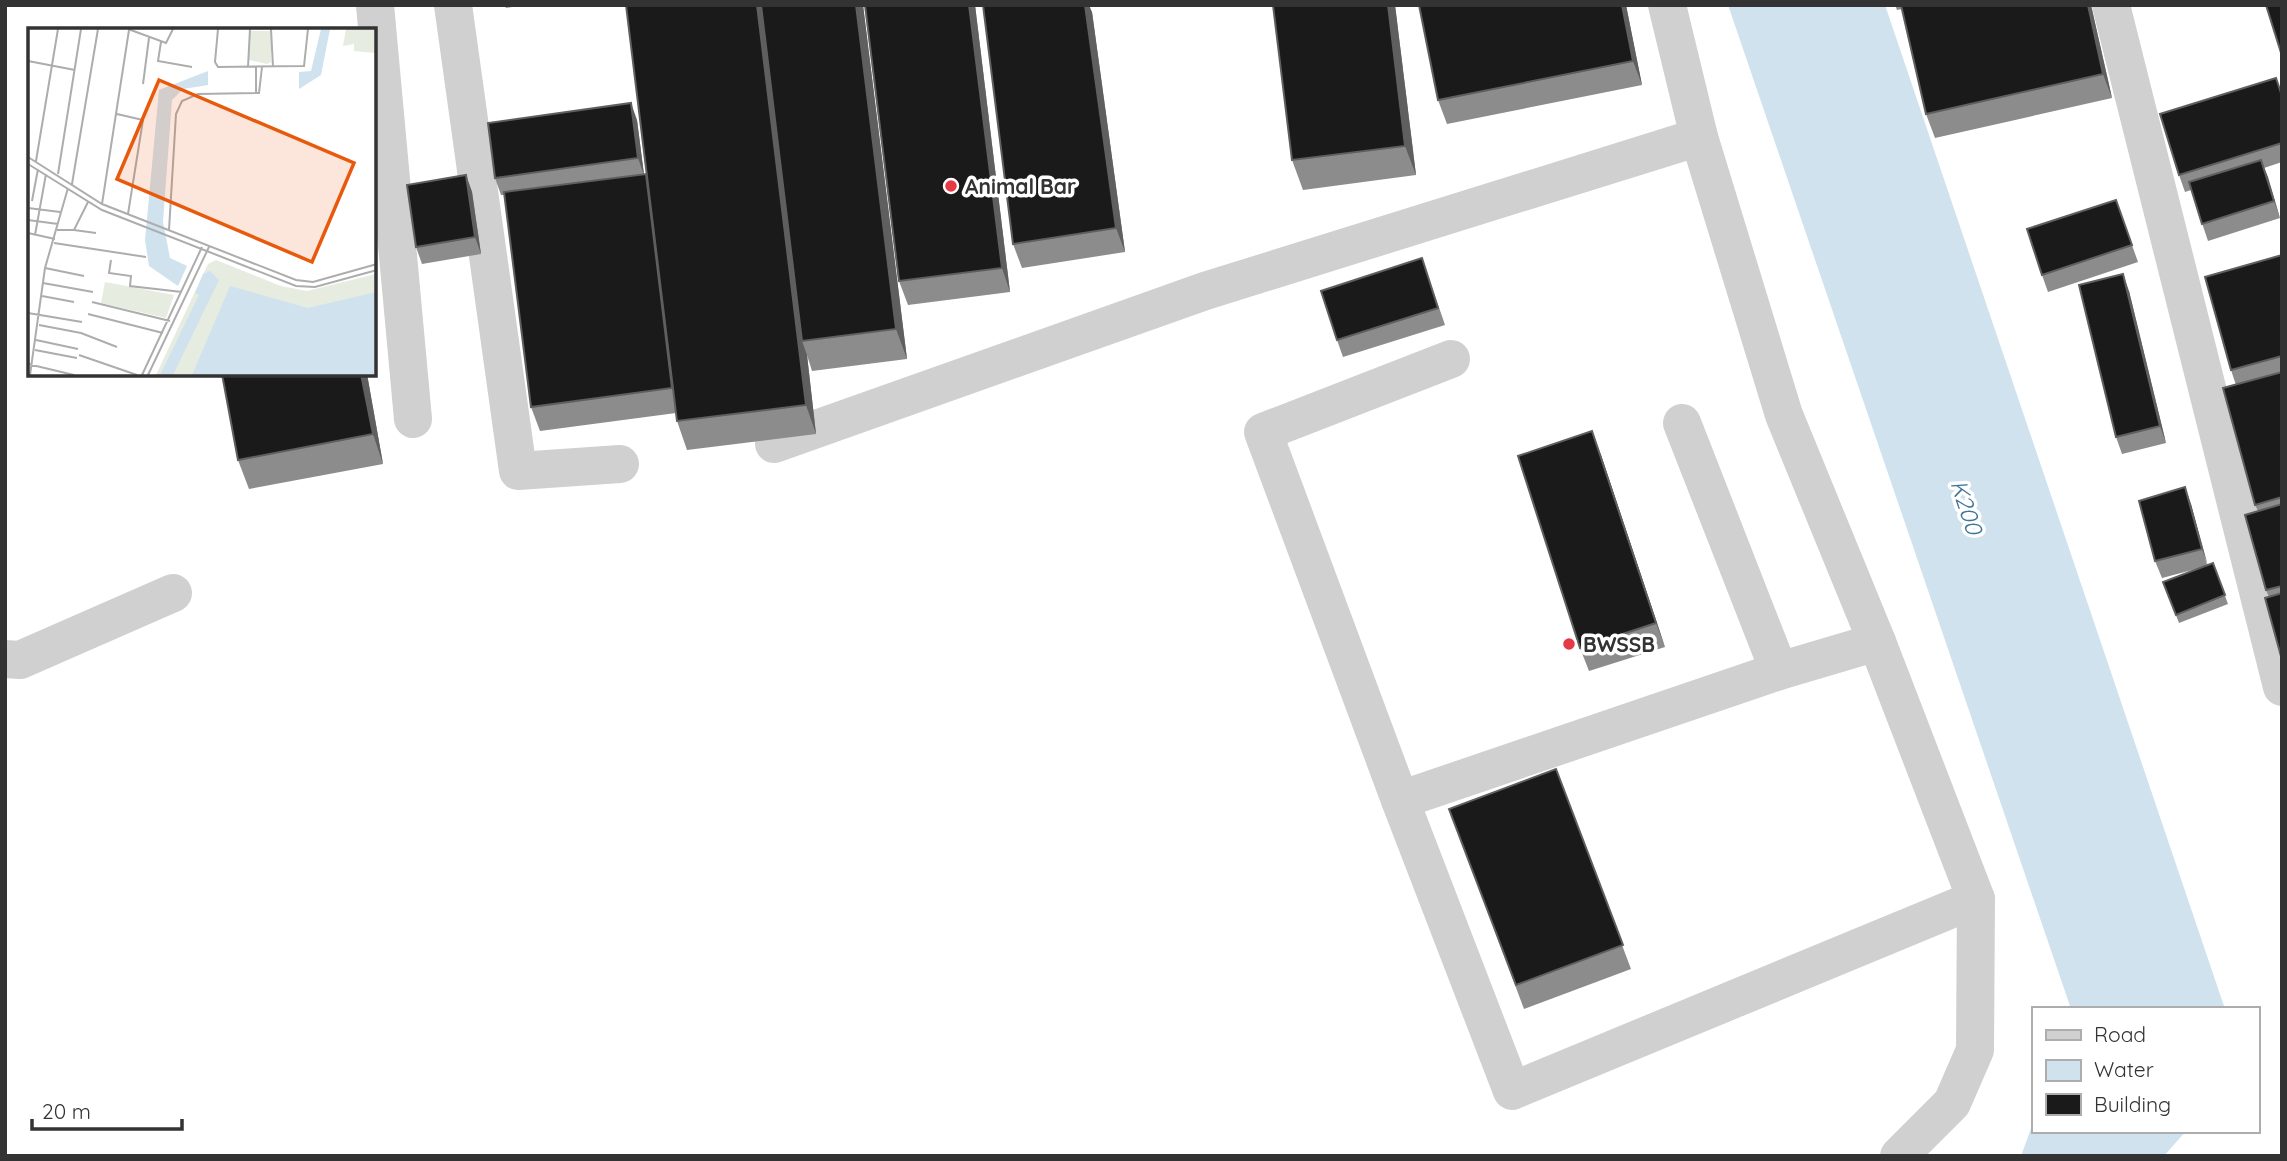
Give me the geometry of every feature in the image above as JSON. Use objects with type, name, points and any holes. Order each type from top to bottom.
[{"type":"street","points":[[375,5],[413,419]]},
{"type":"street","points":[[453,5],[518,471],[620,464]]},
{"type":"street","points":[[1667,5],[1699,137],[1784,415],[1877,642],[1976,899],[1975,1050],[1952,1103],[1899,1156]]},
{"type":"street","points":[[2111,5],[2282,687]]},
{"type":"street","points":[[774,444],[1205,291],[1699,137]]},
{"type":"street","points":[[1451,359],[1263,432],[1512,1091],[1976,899]]},
{"type":"street","points":[[1682,423],[1779,671]]},
{"type":"street","points":[[5,659],[20,660],[173,593]]},
{"type":"street","points":[[1400,800],[1779,671],[1877,642]]},
{"type":"water","name":"K200","points":[[1728,5],[1885,5],[2224,1007],[2070,1007]]},
{"type":"water","points":[[2032,1126],[2032,1133],[2184,1133],[2164,1156],[2021,1156]]},
{"type":"building","points":[[626,5],[757,5],[806,405],[677,421]]},
{"type":"building","points":[[761,5],[856,5],[896,329],[802,341]]},
{"type":"building","points":[[865,5],[969,5],[1002,268],[899,281]]},
{"type":"building","points":[[983,5],[1085,5],[1116,228],[1013,244]]},
{"type":"building","points":[[1273,5],[1388,5],[1405,146],[1292,160]]},
{"type":"building","points":[[1419,5],[1622,5],[1633,61],[1438,100]]},
{"type":"building","points":[[1901,5],[2088,5],[2103,74],[1926,114]]},
{"type":"building","points":[[2266,5],[2282,5],[2282,56]]},
{"type":"building","points":[[2276,78],[2282,96],[2282,143],[2179,175],[2160,114]]},
{"type":"building","points":[[631,103],[638,158],[495,178],[488,123]]},
{"type":"building","points":[[2261,160],[2274,201],[2202,224],[2189,182]]},
{"type":"building","points":[[646,174],[672,388],[531,407],[504,192]]},
{"type":"building","points":[[466,175],[475,237],[416,247],[407,185]]},
{"type":"building","points":[[2116,200],[2132,245],[2042,275],[2027,229]]},
{"type":"building","points":[[2282,255],[2282,356],[2231,370],[2205,277]]},
{"type":"building","points":[[1422,258],[1438,308],[1337,340],[1321,291]]},
{"type":"building","points":[[2123,274],[2160,426],[2116,437],[2079,285]]},
{"type":"building","points":[[2282,372],[2282,497],[2255,505],[2223,388]]},
{"type":"building","points":[[222,376],[361,376],[373,434],[238,460]]},
{"type":"building","points":[[1592,431],[1656,623],[1580,648],[1518,456]]},
{"type":"building","points":[[2185,487],[2202,549],[2155,561],[2139,501]]},
{"type":"building","points":[[2282,504],[2282,586],[2266,590],[2245,515]]},
{"type":"building","points":[[2213,563],[2225,595],[2176,615],[2163,582]]},
{"type":"building","points":[[2282,593],[2282,660],[2265,598]]},
{"type":"building","points":[[1556,769],[1623,945],[1516,985],[1449,809]]},
{"type":"place","name":"Animal Bar","points":[[951,186]]},
{"type":"place","name":"BWSSB","points":[[1569,644]]}]
